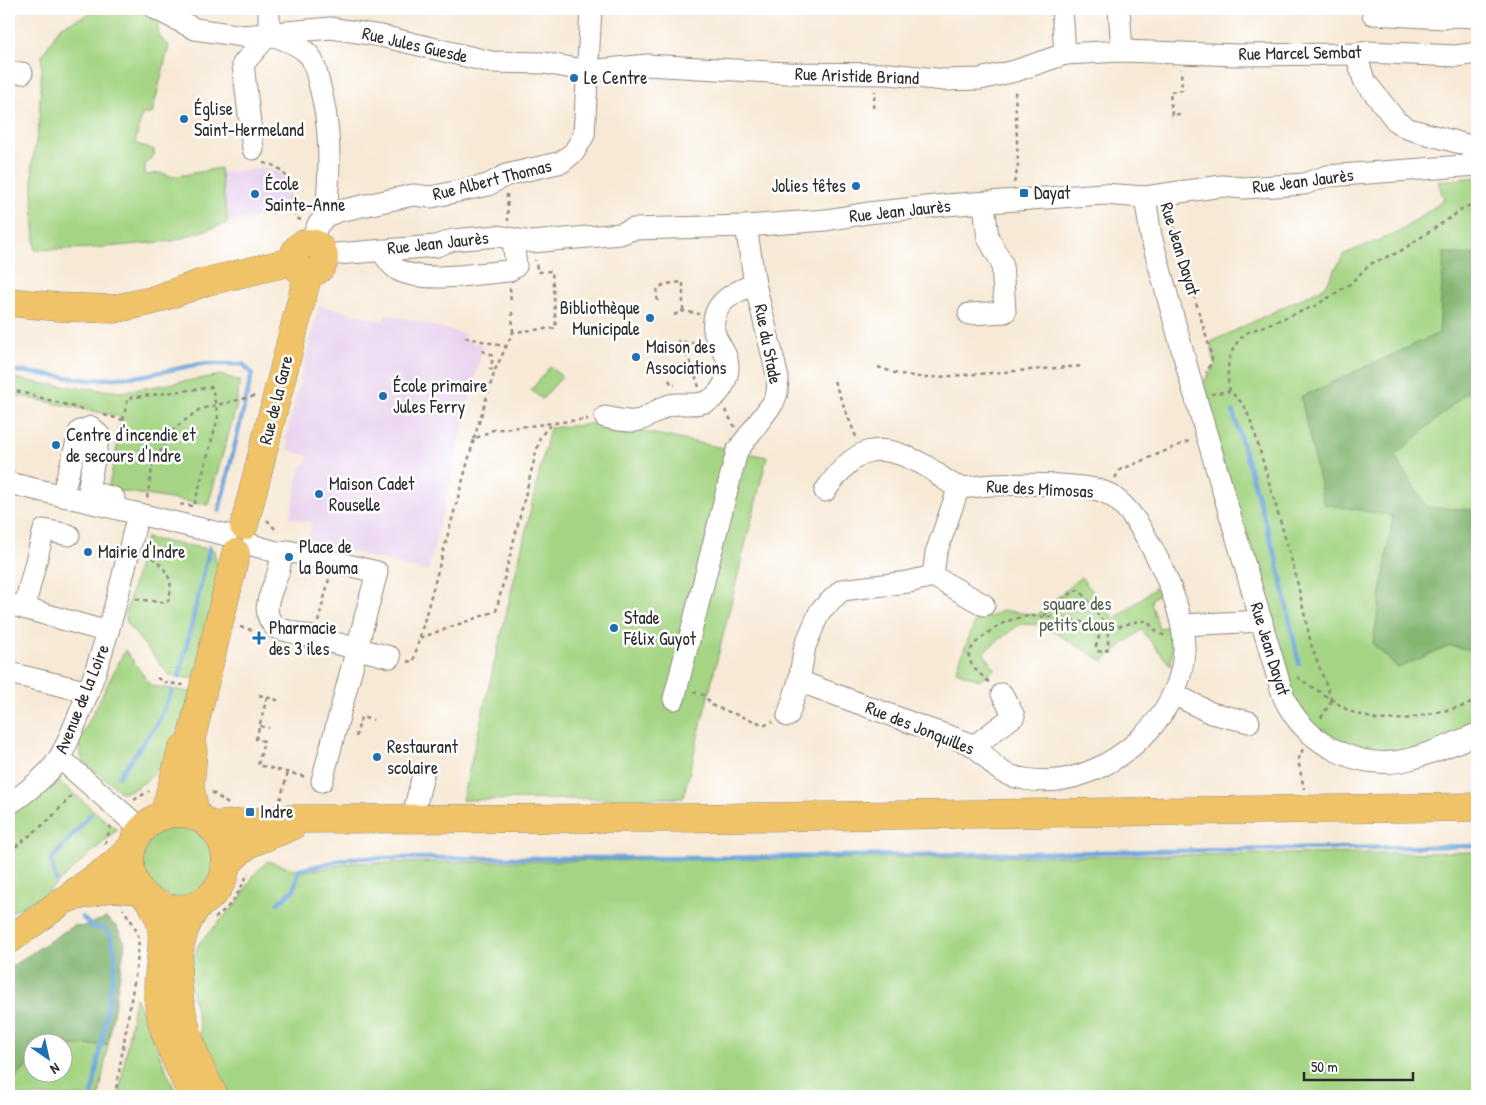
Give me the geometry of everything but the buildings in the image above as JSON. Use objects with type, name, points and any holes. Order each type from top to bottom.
[{"type":"main road","points":[[9,302],[58,307],[114,309],[151,300],[205,282],[309,258]]},
{"type":"main road","name":"Rue de la Gare","points":[[203,822],[190,787],[193,752],[191,739],[244,534],[309,258]]},
{"type":"main road","name":"Rue de la Gare","points":[[164,815],[181,750],[191,739]]},
{"type":"main road","points":[[9,940],[118,860],[137,839],[164,815],[177,813],[203,822],[1477,807]]},
{"type":"main road","points":[[225,865],[248,844],[304,820]]},
{"type":"main road","points":[[203,822],[223,846],[225,865],[219,884],[214,892],[198,904],[191,913],[183,935],[177,971],[178,992],[186,1031],[206,1094]]},
{"type":"main road","points":[[137,839],[130,867],[137,899],[162,930],[158,972],[158,999],[162,1020],[176,1059],[206,1094]]},
{"type":"main road","points":[[63,901],[110,888],[137,899],[178,909],[198,904]]},
{"type":"street","name":"Rue Jules Guesde","points":[[156,9],[195,30],[243,36],[331,28],[350,30],[491,62],[544,63],[589,71]]},
{"type":"street","points":[[253,149],[243,64],[269,34],[270,9]]},
{"type":"street","name":"Rue Albert Thomas","points":[[326,216],[339,211],[413,195],[431,197],[488,185],[506,175],[562,162],[574,152],[584,135],[592,9]]},
{"type":"street","points":[[1062,9],[1065,54]]},
{"type":"street","points":[[1119,9],[1122,51]]},
{"type":"street","points":[[1373,14],[1444,18],[1454,16],[1477,17]]},
{"type":"street","points":[[269,34],[295,44],[310,55],[325,103],[331,142],[326,216],[318,225],[309,258]]},
{"type":"street","name":"Rue Aristide Briand","points":[[589,71],[647,65],[788,73],[890,74],[944,80],[980,79],[1015,71],[1065,54],[1122,51]]},
{"type":"street","name":"Rue Marcel Sembat","points":[[1122,51],[1356,54],[1367,52],[1456,56],[1477,53]]},
{"type":"street","points":[[1356,54],[1364,80],[1396,122],[1409,129],[1467,145],[1477,157]]},
{"type":"street","name":"Rue Jean Jaurès","points":[[309,258],[436,246],[462,239],[497,236],[518,241],[620,234],[633,229],[746,226],[826,220],[868,213],[926,207],[1103,194],[1154,195],[1222,186],[1236,188],[1304,184],[1327,176],[1477,165]]},
{"type":"street","name":"Rue Jean Dayat","points":[[1154,195],[1151,236],[1192,386],[1286,702],[1304,727],[1331,749],[1363,760],[1392,762],[1409,760],[1477,734]]},
{"type":"street","points":[[969,314],[1005,312],[1002,263],[988,238],[984,204]]},
{"type":"street","name":"Rue du Stade","points":[[743,444],[773,403],[778,386],[778,378],[755,284],[746,226]]},
{"type":"street","points":[[381,250],[389,263],[399,270],[417,276],[454,275],[509,271],[516,266],[518,241]]},
{"type":"street","points":[[605,417],[636,422],[670,405],[698,405],[710,400],[724,386],[728,370],[727,358],[716,328],[720,304],[732,293],[755,284]]},
{"type":"street","points":[[66,497],[80,430],[92,427],[99,435],[89,485],[91,492]]},
{"type":"street","points":[[676,693],[743,444]]},
{"type":"street","points":[[825,491],[841,468],[863,452],[882,449],[924,465],[959,487],[936,553],[933,576]]},
{"type":"street","points":[[9,483],[138,514],[244,534],[280,553],[288,551],[376,572],[358,649],[352,659],[322,781]]},
{"type":"street","name":"Rue des Mimosas","points":[[959,487],[1056,486],[1104,492],[1118,502],[1143,530],[1160,563],[1183,630]]},
{"type":"street","points":[[66,497],[82,491],[91,492],[134,503],[138,514]]},
{"type":"street","name":"Avenue de la Loire","points":[[9,804],[53,767],[60,758],[89,692],[108,632],[138,514]]},
{"type":"street","points":[[69,535],[44,530],[16,606],[108,632]]},
{"type":"street","points":[[280,553],[282,563],[279,576],[272,588],[266,611],[269,622],[276,628],[390,657]]},
{"type":"street","points":[[788,716],[799,681],[805,646],[820,611],[842,590],[908,582],[933,576],[984,606]]},
{"type":"street","points":[[1183,630],[1262,621]]},
{"type":"street","name":"Rue des Jonquilles","points":[[799,681],[974,746],[1000,770],[1027,780],[1058,780],[1090,771],[1113,759],[1136,743],[1156,721],[1174,694],[1184,652],[1183,630]]},
{"type":"street","points":[[9,673],[89,692]]},
{"type":"street","points":[[974,746],[1014,716],[1002,694]]},
{"type":"street","points":[[1174,694],[1211,713],[1249,722]]},
{"type":"street","points":[[60,758],[84,780],[137,839]]},
{"type":"street","points":[[412,820],[423,775]]},
{"type":"path","points":[[1180,53],[1182,90],[1170,92],[1172,115],[1180,114]]},
{"type":"path","points":[[1010,202],[1018,167],[1015,71]]},
{"type":"path","points":[[253,149],[255,162],[275,164],[287,175],[296,218]]},
{"type":"path","points":[[506,175],[518,241],[538,272],[552,271],[556,328],[513,332]]},
{"type":"path","name":"Rue Jean Dayat","points":[[1154,195],[1212,360],[1206,373],[1192,386]]},
{"type":"path","points":[[1477,202],[1463,209],[1400,252],[1370,264],[1350,284],[1315,306],[1257,327],[1246,333],[1233,347],[1228,364],[1230,391],[1244,405],[1253,427],[1295,572],[1312,648],[1332,700],[1363,716],[1389,721],[1465,706],[1477,700]]},
{"type":"path","points":[[658,302],[656,293],[658,288],[664,284],[683,282],[684,311]]},
{"type":"path","points":[[674,315],[684,311],[716,328],[699,344],[678,341],[710,400],[726,411],[743,444]]},
{"type":"path","points":[[390,657],[413,662],[474,439],[495,370],[513,332],[512,312]]},
{"type":"path","points":[[465,337],[507,347]]},
{"type":"path","points":[[482,352],[491,354],[493,358],[490,369],[495,370]]},
{"type":"path","points":[[878,367],[895,373],[926,378],[1082,366]]},
{"type":"path","points":[[834,381],[863,452]]},
{"type":"path","points":[[123,420],[128,398],[212,388],[218,416],[194,506]]},
{"type":"path","points":[[138,514],[146,499],[153,463],[175,428],[200,409],[256,395]]},
{"type":"path","points":[[474,439],[493,430],[605,417]]},
{"type":"path","points":[[419,639],[496,611],[540,437],[552,423]]},
{"type":"path","points":[[1104,492],[1120,470],[1207,434]]},
{"type":"path","points":[[244,534],[278,532]]},
{"type":"path","points":[[118,594],[161,604],[167,603],[172,593],[171,581],[159,562],[130,545]]},
{"type":"path","points":[[314,638],[334,562]]},
{"type":"path","points":[[1044,616],[1078,590],[1108,628],[1108,648],[1104,652],[1098,651],[1096,646],[1099,637],[1093,630],[1080,622]]},
{"type":"path","points":[[1002,694],[971,664],[969,656],[971,647],[1005,621],[1019,616],[1044,616],[1108,628],[1140,620],[1147,621],[1158,633],[1167,637],[1183,630]]},
{"type":"path","points":[[676,693],[704,695],[713,706],[765,725],[788,716]]},
{"type":"path","points":[[259,695],[277,700],[278,695]]},
{"type":"path","points":[[267,697],[256,739],[264,741],[258,765],[322,781]]},
{"type":"path","points":[[356,738],[361,717],[374,720]]},
{"type":"path","points":[[260,726],[269,728]]},
{"type":"path","points":[[280,802],[288,772]]},
{"type":"path","points":[[9,852],[49,820],[84,780]]},
{"type":"path","points":[[115,1096],[139,938],[134,925],[137,899]]},
{"type":"shaded area","name":"École Sainte-Anne","points":[[261,168],[280,172],[292,210],[228,223],[221,173]]},
{"type":"shaded area","name":"École primaire Jules Ferry","points":[[319,305],[383,321],[386,314],[465,334],[464,339],[483,345],[428,572],[307,540],[312,523],[290,518],[301,467],[307,462],[308,456],[289,450],[287,440],[285,439]]},
{"type":"green space","points":[[100,9],[141,9],[159,18],[159,34],[169,45],[152,114],[142,114],[135,143],[154,150],[154,155],[145,165],[145,175],[161,173],[173,177],[220,168],[228,223],[172,241],[94,248],[35,250],[32,163],[39,125],[42,56],[60,27]]},
{"type":"green space","points":[[1477,177],[1477,727],[1438,742],[1398,753],[1378,754],[1359,752],[1339,745],[1321,733],[1308,719],[1290,693],[1201,386],[1215,365],[1211,342],[1325,287],[1344,254],[1399,232],[1444,200],[1438,181]]},
{"type":"green space","points":[[1444,253],[1477,255],[1477,383],[1395,456],[1426,507],[1477,510],[1477,651],[1450,646],[1398,668],[1373,644],[1393,516],[1324,504],[1301,397],[1439,333]]},
{"type":"green space","points":[[550,367],[562,377],[542,399],[531,390]]},
{"type":"green space","points":[[221,375],[240,381],[236,408],[208,505],[108,489],[123,420],[117,416],[9,394],[9,377],[45,384],[122,392]]},
{"type":"green space","name":"Stade Félix Guyot","points":[[601,423],[767,457],[683,798],[462,800],[550,428]]},
{"type":"green space","points":[[146,538],[214,550],[219,575],[194,679],[170,676],[128,625],[125,615]]},
{"type":"green space","name":"square des petits clous","points":[[1081,577],[1115,619],[1159,585],[1162,594],[1153,597],[1151,603],[1159,628],[1171,626],[1173,644],[1171,666],[1141,630],[1103,661],[1042,625],[1020,624],[983,652],[995,669],[979,680],[956,671],[978,614],[989,618],[1002,610],[1037,615]]},
{"type":"green space","points":[[125,650],[151,686],[193,692],[184,726],[169,755],[149,779],[122,793],[82,760],[78,743]]},
{"type":"green space","points":[[54,777],[117,830],[45,894],[10,913],[9,814]]},
{"type":"green space","points":[[185,827],[198,833],[207,842],[211,848],[213,862],[211,876],[203,887],[192,895],[171,897],[164,895],[153,887],[145,876],[143,855],[145,848],[153,837],[164,829]]},
{"type":"green space","points":[[1477,852],[1477,1096],[222,1096],[210,1073],[187,972],[199,943],[238,902],[254,875],[267,861],[303,872],[352,863]]},
{"type":"green space","points":[[106,918],[117,927],[125,943],[108,1044],[72,1046],[72,1032],[22,1032],[22,1071],[9,1083],[9,968],[74,925],[81,927]]},
{"type":"green space","points":[[135,997],[177,1095],[177,1096],[119,1096]]},
{"type":"green space","points":[[108,1044],[99,1096],[9,1096],[9,1083],[22,1071],[22,1082],[72,1082],[72,1046]]},
{"type":"waterway","points":[[9,370],[89,380],[141,376],[200,364],[243,364],[252,374],[219,511]]},
{"type":"waterway","points":[[1233,412],[1279,569],[1299,664]]},
{"type":"waterway","points":[[179,677],[210,547]]},
{"type":"waterway","points":[[119,776],[157,724],[172,691]]},
{"type":"waterway","points":[[56,880],[51,860],[90,815]]},
{"type":"waterway","points":[[278,903],[294,889],[299,870],[352,858],[711,858],[1477,846]]},
{"type":"waterway","points":[[82,917],[93,928],[102,927],[110,933],[116,958],[92,1096]]},
{"type":"place","name":"Le Centre","points":[[574,78]]},
{"type":"place","name":"Église Saint-Hermeland","points":[[184,119]]},
{"type":"place","name":"Jolies têtes","points":[[856,186]]},
{"type":"place","name":"Dayat","points":[[1024,193]]},
{"type":"place","name":"École Sainte-Anne","points":[[255,194]]},
{"type":"place","name":"Bibliothèque Municipale","points":[[650,318]]},
{"type":"place","name":"Maison des Associations","points":[[636,357]]},
{"type":"place","name":"École primaire Jules Ferry","points":[[383,396]]},
{"type":"place","name":"Centre d'incendie et de secours d'Indre","points":[[56,445]]},
{"type":"place","name":"Maison Cadet Rouselle","points":[[319,494]]},
{"type":"place","name":"Mairie d'Indre","points":[[88,552]]},
{"type":"place","name":"Place de la Bouma","points":[[289,557]]},
{"type":"place","name":"Stade Félix Guyot","points":[[614,628]]},
{"type":"place","name":"Pharmacie des 3 iles","points":[[259,638]]},
{"type":"place","name":"Restaurant scolaire","points":[[377,757]]},
{"type":"place","name":"Indre","points":[[250,812]]}]
